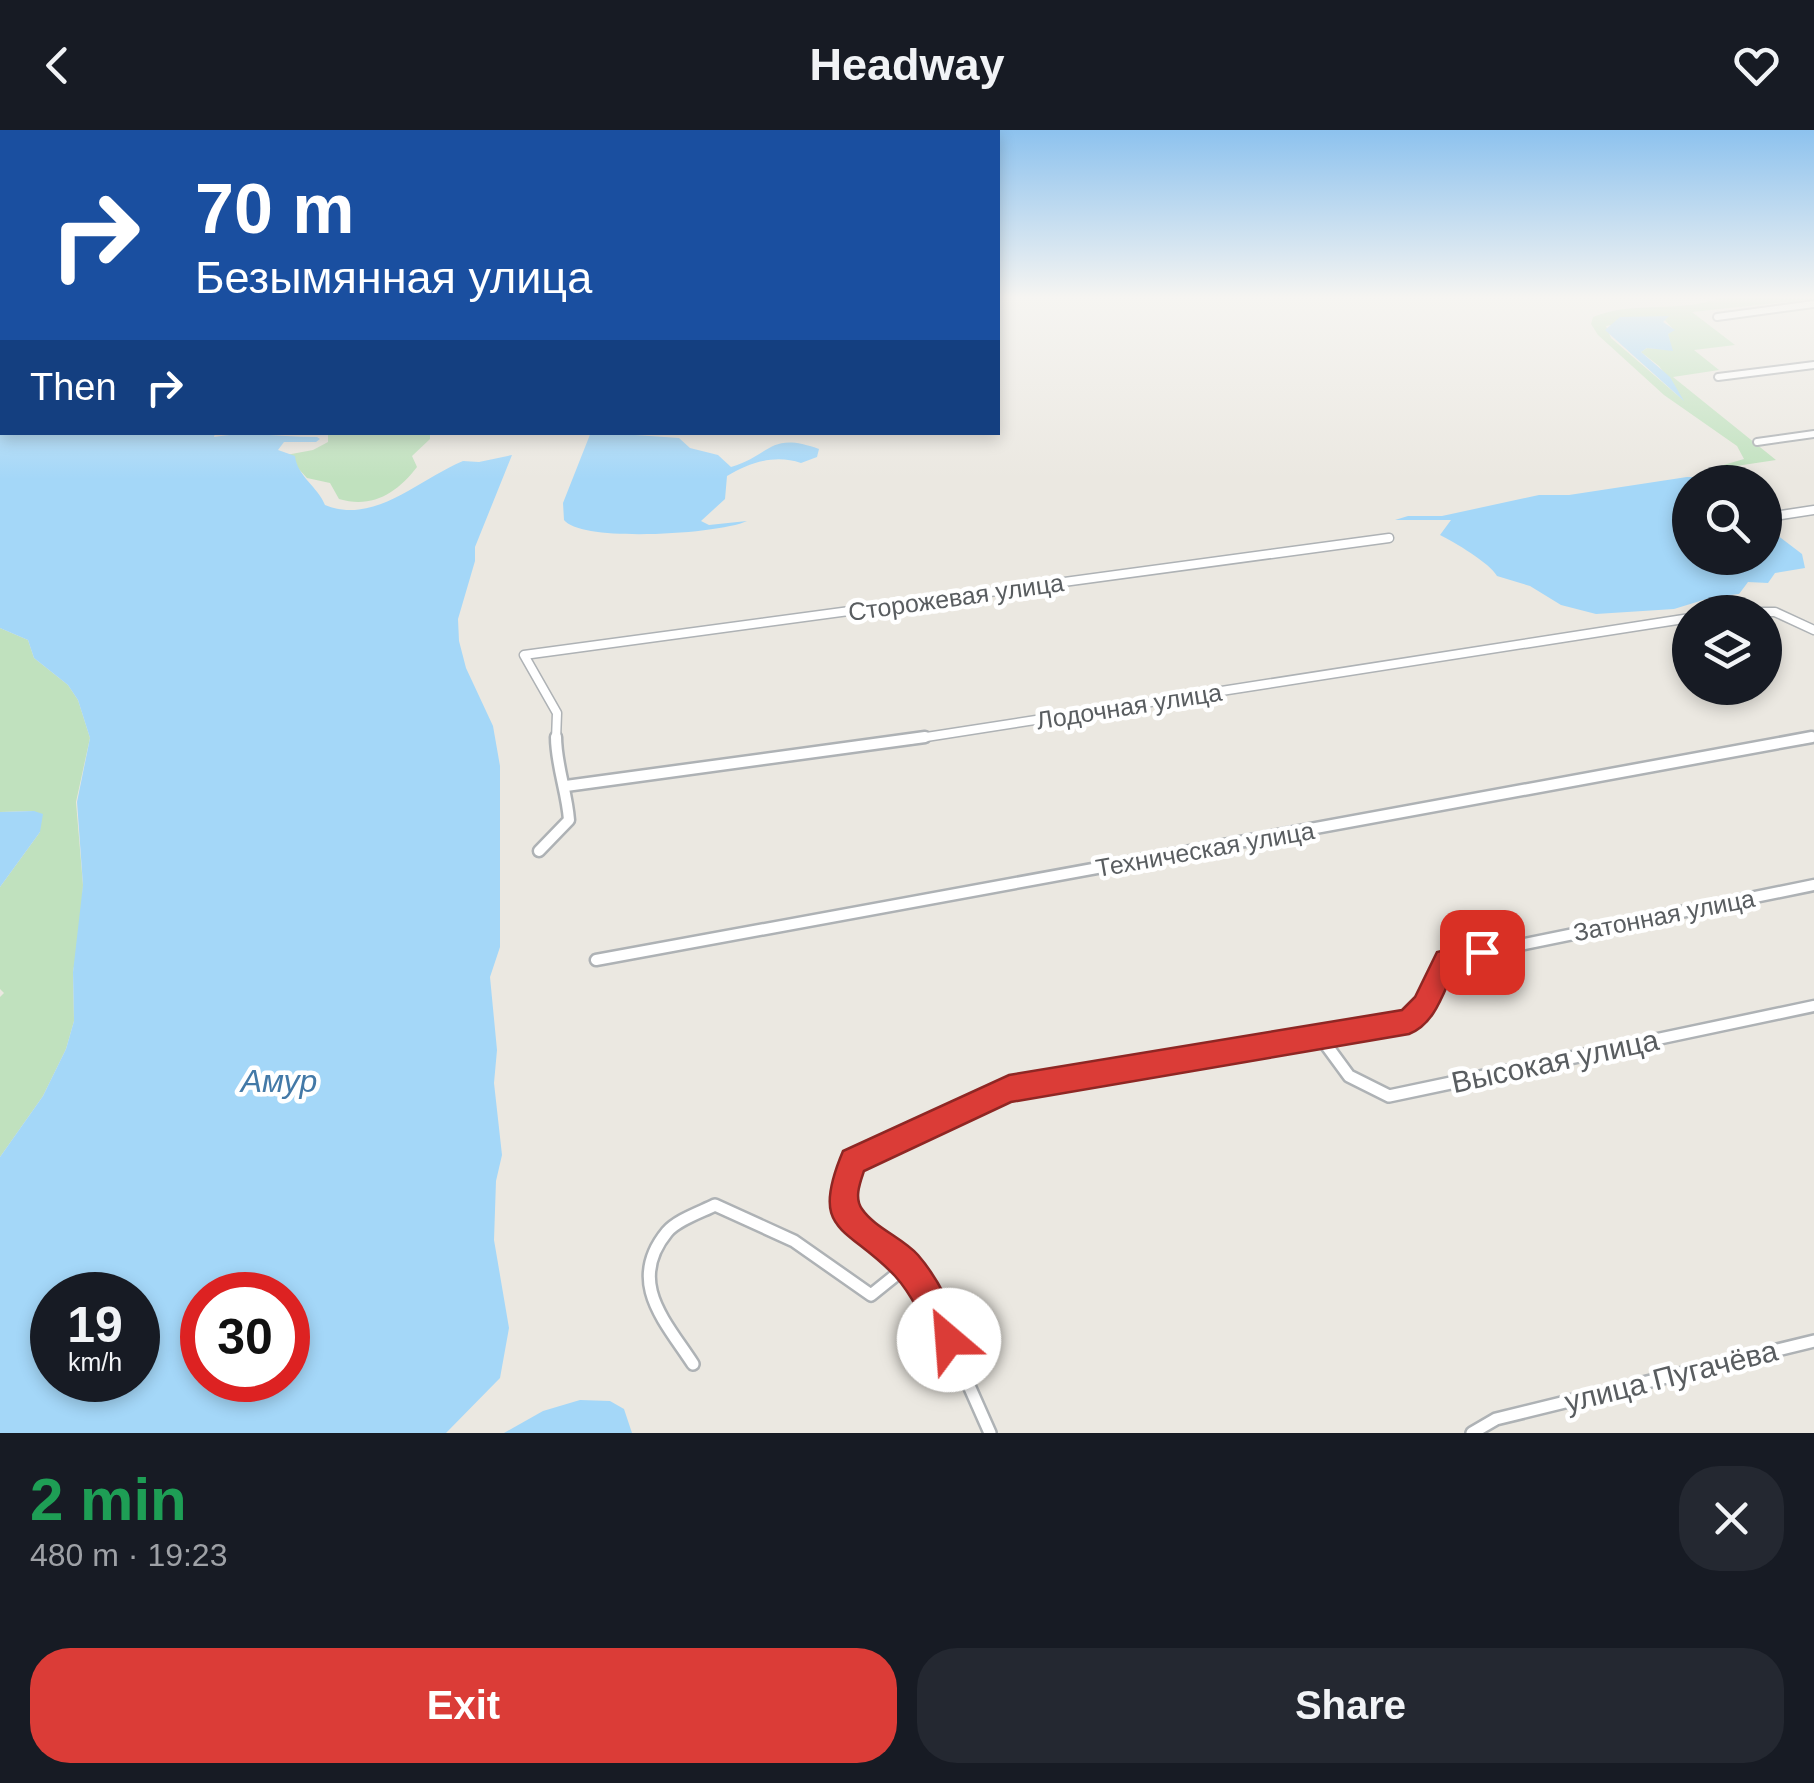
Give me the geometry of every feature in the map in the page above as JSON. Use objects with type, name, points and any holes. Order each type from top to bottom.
[{"type":"street","points":[[1718,377],[1814,365]]},
{"type":"street","points":[[1757,442],[1814,434]]},
{"type":"street","points":[[1782,515],[1814,510]]},
{"type":"street","name":"Сторожевая улица","points":[[566,786],[556,756],[557,713],[524,655],[1389,538]]},
{"type":"street","points":[[1782,612],[1814,630]]},
{"type":"street","name":"Лодочная улица","points":[[566,786],[1003,727],[1672,621]]},
{"type":"street","name":"Техническая улица","points":[[596,960],[884,904],[1344,825],[1814,737]]},
{"type":"street","points":[[539,851],[569,820],[566,786]]},
{"type":"street","name":"Затонная улица","points":[[906,1266],[847,1217],[842,1191],[853,1161],[1009,1089],[1409,1022],[1424,1006],[1446,960],[1814,886]]},
{"type":"street","name":"Высокая улица","points":[[1320,1034],[1349,1076],[1388,1096],[1814,1006]]},
{"type":"street","points":[[693,1364],[650,1298],[648,1272],[668,1230],[715,1204],[794,1242],[871,1294],[906,1266],[935,1308],[990,1433]]},
{"type":"street","name":"улица Пугачёва","points":[[1472,1433],[1496,1418],[1814,1340]]},
{"type":"green space","points":[[1623,358],[1634,358],[1683,400],[1648,358],[1704,358],[1719,370],[1673,377],[1776,460],[1724,465],[1744,459],[1737,446],[1664,395]]},
{"type":"green space","points":[[328,435],[430,435],[412,456],[417,467],[401,484],[383,496],[362,502],[339,499],[330,483],[307,478],[286,455],[313,450],[328,442]]},
{"type":"green space","points":[[0,628],[28,640],[34,658],[68,685],[78,700],[90,738],[76,802],[83,885],[73,972],[74,1021],[66,1049],[43,1096],[0,1157],[0,997],[4,993],[0,989],[0,887],[40,832],[34,811],[0,812]]},
{"type":"water","points":[[1636,358],[1648,358],[1670,377],[1684,401]]},
{"type":"water","name":"Амур","points":[[0,435],[317,437],[320,439],[316,442],[284,442],[278,450],[295,456],[300,470],[325,505],[343,510],[396,498],[463,461],[512,455],[475,547],[475,561],[458,619],[466,668],[493,726],[500,766],[500,947],[490,977],[497,1050],[494,1083],[502,1155],[496,1181],[494,1240],[509,1328],[500,1378],[446,1433],[0,1433],[0,1157],[43,1096],[66,1049],[74,1021],[73,972],[83,885],[77,802],[90,738],[78,700],[68,685],[34,658],[28,640],[0,628]]},
{"type":"water","points":[[590,435],[679,438],[690,448],[718,455],[731,467],[780,444],[819,449],[817,457],[801,463],[763,461],[727,476],[725,499],[701,521],[709,525],[747,521],[732,526],[652,534],[596,532],[564,520],[563,503]]},
{"type":"water","points":[[1672,479],[1672,575],[1774,575],[1768,583],[1748,582],[1739,594],[1672,595],[1672,609],[1596,614],[1561,605],[1530,586],[1497,576],[1480,559],[1440,535],[1451,520],[1395,520],[1442,516],[1539,495],[1569,495]]},
{"type":"water","points":[[1782,539],[1802,554],[1805,568],[1782,572]]},
{"type":"water","points":[[0,812],[43,814],[40,832],[0,887]]},
{"type":"water","points":[[580,1400],[610,1401],[624,1409],[632,1433],[504,1433],[543,1411]]},
{"type":"route","points":[[949,1340],[935,1308],[906,1266],[847,1217],[842,1191],[853,1161],[1009,1089],[1409,1022],[1424,1006],[1446,960],[1482,952]]}]
